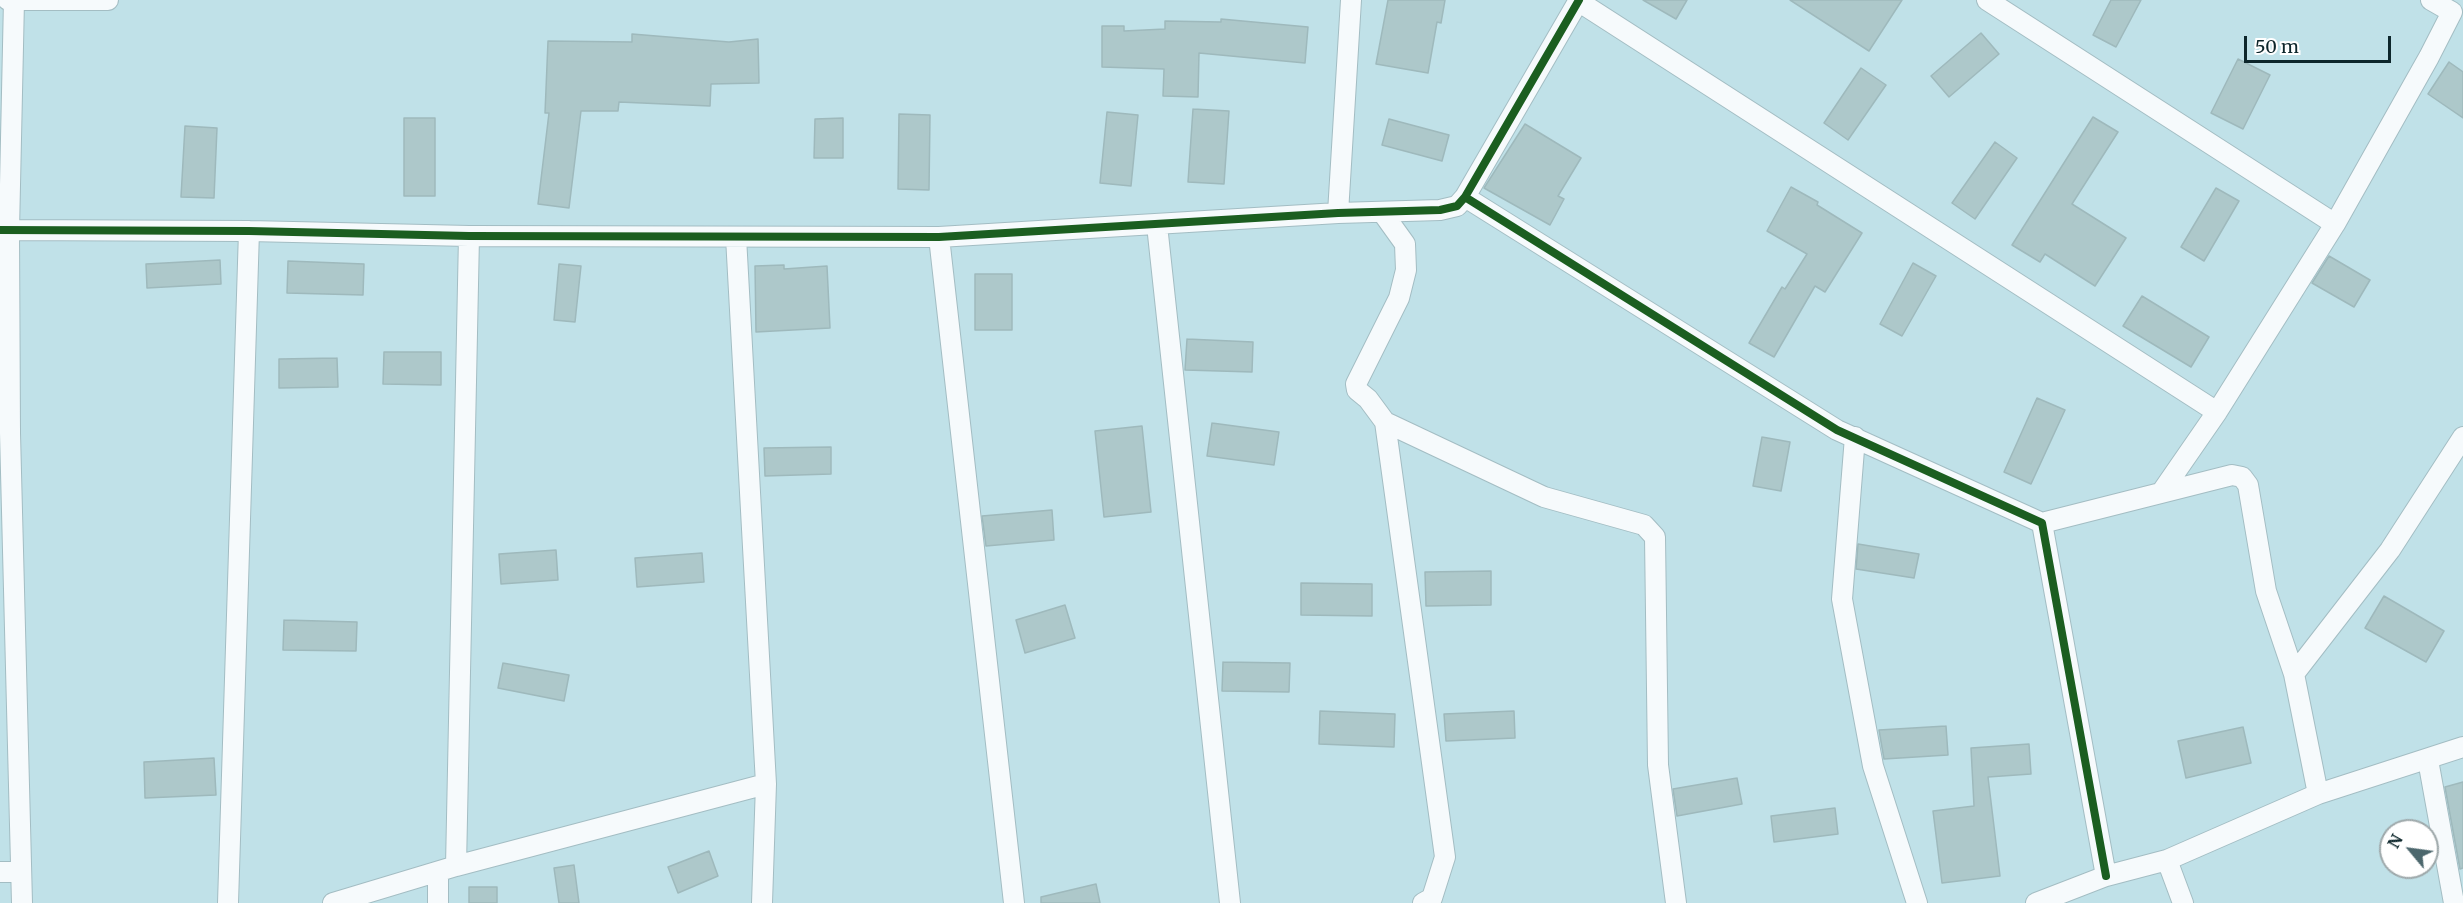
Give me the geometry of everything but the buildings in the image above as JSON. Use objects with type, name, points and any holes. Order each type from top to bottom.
[{"type":"street","points":[[8,0],[108,0]]},
{"type":"street","points":[[14,0],[5,230],[5,433],[9,671],[21,903]]},
{"type":"street","points":[[1338,213],[1351,0]]},
{"type":"street","points":[[1987,0],[2335,224]]},
{"type":"street","points":[[2161,493],[2217,412],[2335,224],[2429,57],[2455,6],[2431,0]]},
{"type":"street","points":[[5,230],[249,231],[469,236],[939,237],[1338,213],[1440,210],[1457,206],[1465,197],[1578,1],[2217,412]]},
{"type":"street","points":[[1465,197],[1837,430],[2042,523],[2232,475],[2242,477],[2248,484],[2266,591],[2294,674],[2318,794]]},
{"type":"street","points":[[1382,212],[1405,244],[1406,270],[1399,298],[1356,387],[1385,422],[1544,497],[1644,525],[1655,537],[1658,765],[1676,903]]},
{"type":"street","points":[[1156,225],[1230,903]]},
{"type":"street","points":[[228,903],[249,231]]},
{"type":"street","points":[[456,866],[469,236]]},
{"type":"street","points":[[736,237],[766,784],[762,903]]},
{"type":"street","points":[[939,237],[1014,903]]},
{"type":"street","points":[[1385,422],[1445,857],[1432,898],[1423,903]]},
{"type":"street","points":[[1855,437],[1842,598],[1873,766],[1917,903]]},
{"type":"street","points":[[2294,674],[2390,550],[2463,438]]},
{"type":"street","points":[[2042,523],[2106,876]]},
{"type":"street","points":[[2036,903],[2106,876],[2167,860],[2318,794],[2463,747]]},
{"type":"street","points":[[2428,760],[2454,903]]},
{"type":"street","points":[[333,903],[438,874],[456,866],[766,784]]},
{"type":"street","points":[[2167,860],[2183,903]]},
{"type":"street","points":[[0,872],[21,872]]},
{"type":"street","points":[[438,874],[438,903]]},
{"type":"cycle path","points":[[0,230],[249,231],[469,236],[939,237],[1338,213],[1440,210],[1457,206],[1465,197],[1579,0]]},
{"type":"cycle path","points":[[1465,197],[1837,430],[2042,523],[2106,876]]}]
